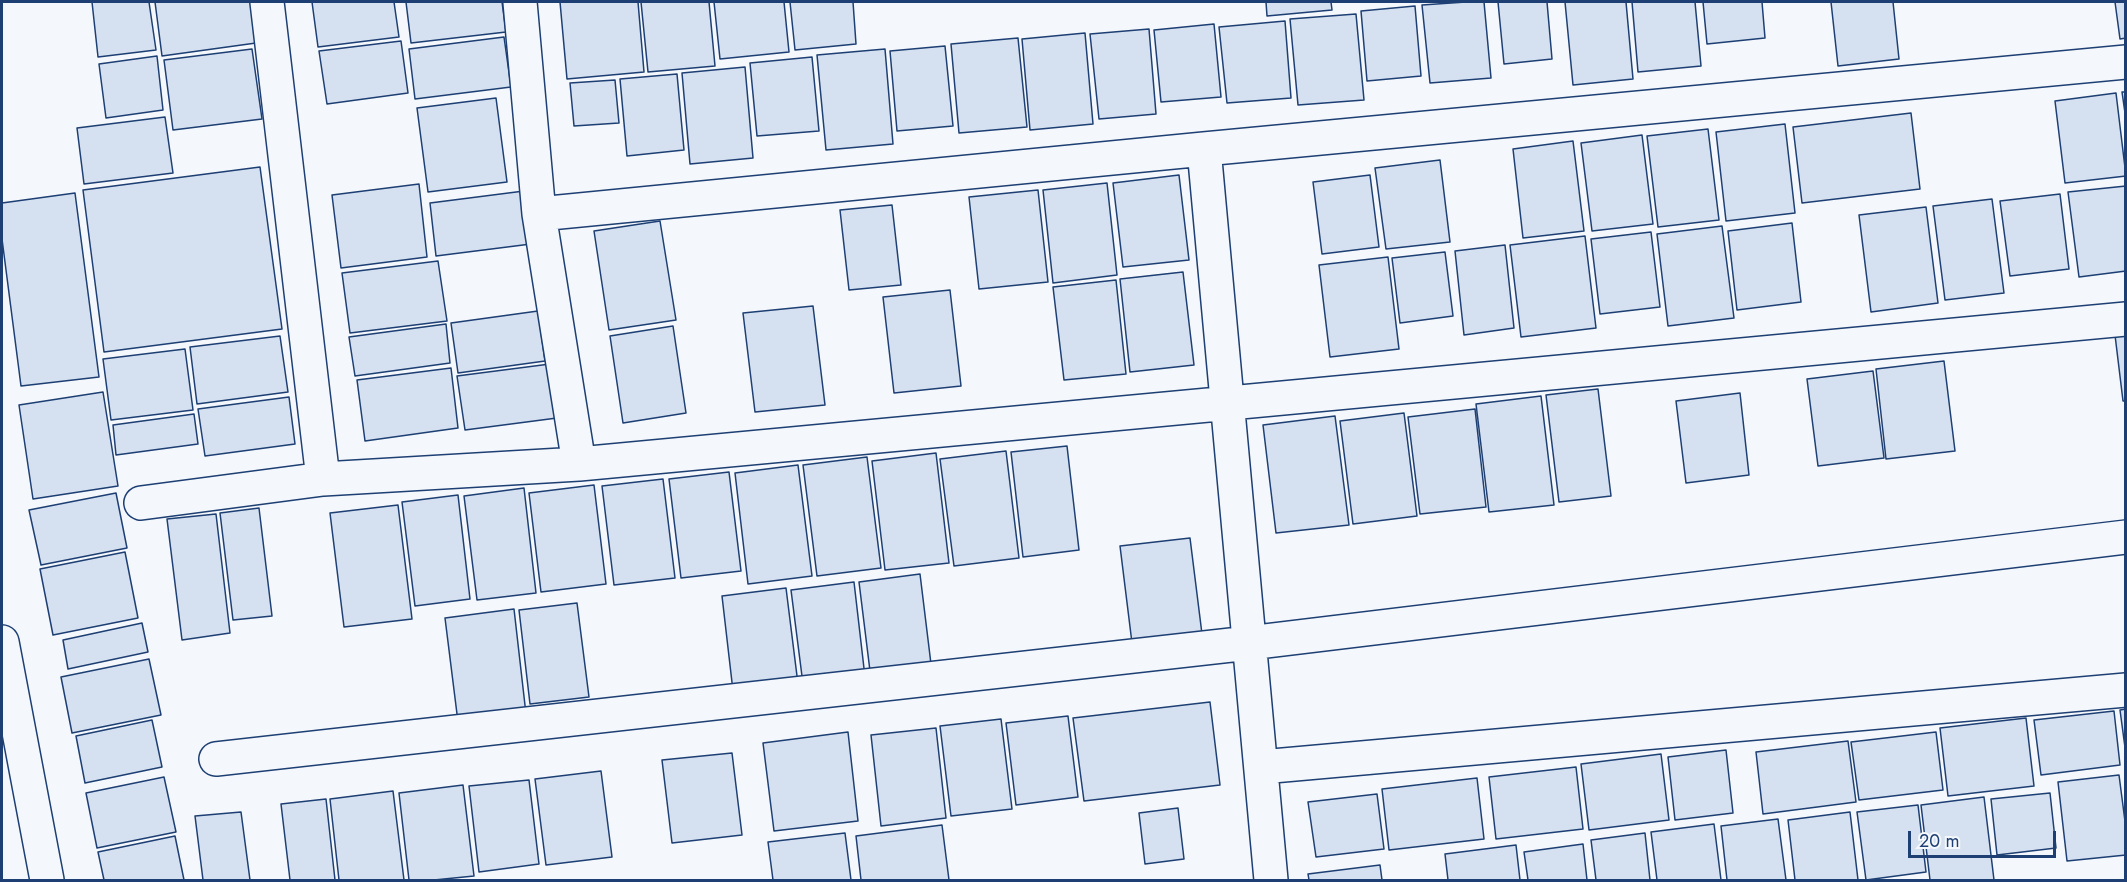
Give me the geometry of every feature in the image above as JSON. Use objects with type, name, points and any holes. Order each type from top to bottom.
[{"type":"street","points":[[267,2],[323,478]]},
{"type":"street","points":[[520,2],[539,214],[579,464]]},
{"type":"street","points":[[539,214],[1204,148],[2126,62]]},
{"type":"street","points":[[1204,148],[1271,880]]},
{"type":"street","points":[[141,503],[323,478],[579,464],[2126,319]]},
{"type":"street","points":[[216,759],[1250,643],[2126,537]]},
{"type":"street","points":[[2,642],[13,765],[47,880]]},
{"type":"street","points":[[1261,767],[2126,690]]},
{"type":"building","points":[[92,2],[149,2],[156,50],[98,57]]},
{"type":"building","points":[[155,2],[251,2],[256,43],[162,56]]},
{"type":"building","points":[[312,2],[394,2],[399,37],[318,47]]},
{"type":"building","points":[[406,2],[502,2],[506,32],[411,43]]},
{"type":"building","points":[[560,2],[638,2],[644,72],[567,79]]},
{"type":"building","points":[[641,2],[709,2],[715,66],[648,72]]},
{"type":"building","points":[[714,2],[784,2],[789,52],[720,59]]},
{"type":"building","points":[[790,2],[853,2],[856,44],[795,50]]},
{"type":"building","points":[[1266,2],[1331,2],[1332,10],[1267,16]]},
{"type":"building","points":[[1484,2],[1491,78],[1430,83],[1422,5]]},
{"type":"building","points":[[1498,2],[1547,2],[1552,59],[1504,64]]},
{"type":"building","points":[[1565,2],[1626,2],[1633,79],[1573,85]]},
{"type":"building","points":[[1632,2],[1695,2],[1701,66],[1638,72]]},
{"type":"building","points":[[1703,2],[1762,2],[1765,38],[1707,44]]},
{"type":"building","points":[[1831,2],[1893,2],[1899,59],[1838,66]]},
{"type":"building","points":[[2115,2],[2126,2],[2126,38],[2120,39]]},
{"type":"building","points":[[1415,6],[1421,76],[1367,81],[1361,11]]},
{"type":"building","points":[[1356,14],[1364,100],[1298,105],[1290,19]]},
{"type":"building","points":[[1285,21],[1291,98],[1227,103],[1219,27]]},
{"type":"building","points":[[1214,24],[1221,97],[1161,102],[1154,30]]},
{"type":"building","points":[[1149,29],[1156,114],[1099,119],[1090,34]]},
{"type":"building","points":[[1085,33],[1093,124],[1030,130],[1022,39]]},
{"type":"building","points":[[504,37],[511,87],[415,99],[409,49]]},
{"type":"building","points":[[1018,38],[1027,127],[959,133],[951,44]]},
{"type":"building","points":[[401,41],[408,93],[327,104],[319,51]]},
{"type":"building","points":[[945,46],[953,126],[897,131],[890,51]]},
{"type":"building","points":[[252,49],[262,119],[173,130],[164,60]]},
{"type":"building","points":[[885,49],[893,144],[826,150],[817,55]]},
{"type":"building","points":[[157,56],[163,110],[106,118],[99,64]]},
{"type":"building","points":[[812,57],[819,131],[757,136],[750,63]]},
{"type":"building","points":[[745,67],[753,158],[690,164],[682,73]]},
{"type":"building","points":[[677,74],[684,150],[627,156],[620,79]]},
{"type":"building","points":[[615,80],[619,123],[574,126],[570,83]]},
{"type":"building","points":[[2122,92],[2126,92],[2126,120]]},
{"type":"building","points":[[2116,93],[2126,176],[2065,183],[2055,101]]},
{"type":"building","points":[[496,98],[507,182],[428,192],[417,108]]},
{"type":"building","points":[[1911,113],[1920,189],[1802,203],[1793,127]]},
{"type":"building","points":[[165,117],[173,173],[84,184],[77,128]]},
{"type":"building","points":[[1785,124],[1795,213],[1726,221],[1716,132]]},
{"type":"building","points":[[1708,129],[1719,220],[1658,227],[1647,136]]},
{"type":"building","points":[[1642,135],[1653,224],[1592,231],[1581,143]]},
{"type":"building","points":[[1573,141],[1584,231],[1523,238],[1513,149]]},
{"type":"building","points":[[1440,160],[1450,242],[1386,249],[1375,168]]},
{"type":"building","points":[[260,167],[282,329],[104,352],[83,190]]},
{"type":"building","points":[[1179,175],[1189,260],[1123,267],[1113,183]]},
{"type":"building","points":[[1370,175],[1379,247],[1322,254],[1313,182]]},
{"type":"building","points":[[1107,183],[1117,275],[1053,283],[1043,190]]},
{"type":"building","points":[[419,184],[427,257],[341,268],[332,195]]},
{"type":"building","points":[[2126,186],[2126,271],[2079,277],[2068,192]]},
{"type":"building","points":[[1038,190],[1048,282],[979,289],[969,197]]},
{"type":"building","points":[[524,191],[531,244],[436,256],[430,203]]},
{"type":"building","points":[[75,193],[99,377],[21,386],[2,239],[2,203]]},
{"type":"building","points":[[2060,194],[2069,269],[2010,276],[2000,201]]},
{"type":"building","points":[[1992,199],[2004,293],[1945,300],[1933,206]]},
{"type":"building","points":[[892,205],[901,285],[849,290],[840,210]]},
{"type":"building","points":[[1926,207],[1938,303],[1871,312],[1859,215]]},
{"type":"building","points":[[660,221],[676,320],[609,330],[594,231]]},
{"type":"building","points":[[1792,223],[1801,302],[1737,310],[1728,231]]},
{"type":"building","points":[[1722,226],[1734,318],[1668,326],[1657,234]]},
{"type":"building","points":[[1651,232],[1660,307],[1600,314],[1591,239]]},
{"type":"building","points":[[1585,236],[1596,328],[1521,337],[1510,245]]},
{"type":"building","points":[[1505,245],[1514,328],[1464,335],[1455,251]]},
{"type":"building","points":[[1445,252],[1453,316],[1400,323],[1392,258]]},
{"type":"building","points":[[1388,257],[1399,349],[1330,357],[1319,265]]},
{"type":"building","points":[[438,261],[447,321],[350,333],[342,273]]},
{"type":"building","points":[[1183,272],[1194,365],[1130,372],[1120,279]]},
{"type":"building","points":[[1116,280],[1126,374],[1064,380],[1053,287]]},
{"type":"building","points":[[950,290],[961,386],[894,393],[883,297]]},
{"type":"building","points":[[813,306],[825,405],[755,412],[743,313]]},
{"type":"building","points":[[538,311],[545,361],[458,373],[451,323]]},
{"type":"building","points":[[446,324],[450,363],[355,376],[349,337]]},
{"type":"building","points":[[673,326],[686,413],[623,423],[610,336]]},
{"type":"building","points":[[2126,334],[2126,401],[2123,401],[2115,335]]},
{"type":"building","points":[[280,336],[288,392],[197,404],[190,347]]},
{"type":"building","points":[[185,349],[193,410],[111,420],[103,359]]},
{"type":"building","points":[[1944,361],[1955,451],[1886,459],[1876,369]]},
{"type":"building","points":[[550,364],[557,418],[465,430],[457,376]]},
{"type":"building","points":[[451,368],[458,428],[365,441],[357,380]]},
{"type":"building","points":[[1873,371],[1884,458],[1818,466],[1807,379]]},
{"type":"building","points":[[1598,389],[1611,496],[1559,502],[1546,395]]},
{"type":"building","points":[[103,392],[118,486],[33,499],[19,405]]},
{"type":"building","points":[[1740,393],[1749,475],[1686,483],[1676,401]]},
{"type":"building","points":[[1541,396],[1554,505],[1489,512],[1476,404]]},
{"type":"building","points":[[289,397],[295,444],[205,456],[198,409]]},
{"type":"building","points":[[1475,409],[1486,507],[1420,514],[1408,417]]},
{"type":"building","points":[[1404,413],[1417,516],[1353,524],[1340,421]]},
{"type":"building","points":[[194,414],[198,444],[116,455],[113,425]]},
{"type":"building","points":[[1335,416],[1349,525],[1276,533],[1263,425]]},
{"type":"building","points":[[1067,446],[1079,550],[1023,557],[1011,452]]},
{"type":"building","points":[[1006,451],[1019,558],[954,566],[940,459]]},
{"type":"building","points":[[936,453],[949,563],[885,570],[872,461]]},
{"type":"building","points":[[867,457],[881,568],[817,576],[803,465]]},
{"type":"building","points":[[798,465],[812,576],[748,584],[735,473]]},
{"type":"building","points":[[729,472],[741,571],[681,578],[669,479]]},
{"type":"building","points":[[663,479],[675,578],[614,585],[602,486]]},
{"type":"building","points":[[594,485],[606,584],[541,592],[529,493]]},
{"type":"building","points":[[524,488],[536,593],[477,600],[464,496]]},
{"type":"building","points":[[116,493],[127,548],[41,565],[29,510]]},
{"type":"building","points":[[458,495],[470,599],[415,606],[402,502]]},
{"type":"building","points":[[398,505],[412,619],[344,627],[330,513]]},
{"type":"building","points":[[259,508],[272,616],[233,620],[220,513]]},
{"type":"building","points":[[216,514],[230,633],[182,640],[167,519]]},
{"type":"building","points":[[1190,538],[1202,634],[1132,643],[1120,546]]},
{"type":"building","points":[[125,552],[138,618],[53,635],[40,569]]},
{"type":"building","points":[[920,574],[931,664],[870,671],[859,582]]},
{"type":"building","points":[[854,582],[865,677],[803,684],[791,590]]},
{"type":"building","points":[[786,588],[798,684],[733,691],[722,596]]},
{"type":"building","points":[[577,603],[589,697],[530,704],[519,610]]},
{"type":"building","points":[[514,609],[526,714],[458,722],[445,618]]},
{"type":"building","points":[[142,623],[148,652],[68,669],[63,640]]},
{"type":"building","points":[[149,659],[161,715],[72,733],[61,677]]},
{"type":"building","points":[[1210,702],[1220,785],[1084,801],[1073,718]]},
{"type":"building","points":[[2126,709],[2126,755],[2120,710]]},
{"type":"building","points":[[2114,711],[2120,765],[2041,775],[2034,720]]},
{"type":"building","points":[[1068,716],[1078,797],[1016,805],[1006,723]]},
{"type":"building","points":[[2026,718],[2034,786],[1948,796],[1940,728]]},
{"type":"building","points":[[1001,719],[1012,809],[951,816],[940,726]]},
{"type":"building","points":[[152,720],[162,767],[85,783],[76,736]]},
{"type":"building","points":[[936,728],[946,818],[881,826],[871,735]]},
{"type":"building","points":[[848,732],[858,821],[774,831],[763,743]]},
{"type":"building","points":[[1936,732],[1943,790],[1859,800],[1851,742]]},
{"type":"building","points":[[1848,741],[1856,802],[1763,814],[1756,752]]},
{"type":"building","points":[[1726,750],[1733,813],[1675,820],[1668,757]]},
{"type":"building","points":[[732,753],[742,835],[672,843],[662,760]]},
{"type":"building","points":[[1661,754],[1669,820],[1589,830],[1581,764]]},
{"type":"building","points":[[1576,767],[1583,829],[1496,839],[1489,777]]},
{"type":"building","points":[[601,771],[612,857],[546,865],[535,779]]},
{"type":"building","points":[[2119,775],[2126,829],[2126,855],[2067,861],[2058,782]]},
{"type":"building","points":[[164,777],[176,832],[97,848],[86,793]]},
{"type":"building","points":[[1477,778],[1484,839],[1389,850],[1382,789]]},
{"type":"building","points":[[529,780],[539,864],[479,872],[469,786]]},
{"type":"building","points":[[463,785],[474,876],[409,880],[399,793]]},
{"type":"building","points":[[393,791],[404,880],[339,880],[330,799]]},
{"type":"building","points":[[2050,793],[2056,848],[1997,855],[1991,799]]},
{"type":"building","points":[[1377,794],[1384,849],[1316,857],[1308,802]]},
{"type":"building","points":[[1984,797],[1994,880],[1930,880],[1921,805]]},
{"type":"building","points":[[326,799],[335,880],[290,880],[281,804]]},
{"type":"building","points":[[1918,805],[1926,872],[1866,880],[1857,812]]},
{"type":"building","points":[[1178,808],[1184,859],[1145,864],[1139,813]]},
{"type":"building","points":[[241,812],[250,880],[203,880],[195,816]]},
{"type":"building","points":[[1850,812],[1858,880],[1795,880],[1788,820]]},
{"type":"building","points":[[1778,819],[1786,880],[1727,880],[1721,826]]},
{"type":"building","points":[[1714,824],[1721,880],[1657,880],[1651,832]]},
{"type":"building","points":[[942,825],[949,880],[861,880],[856,836]]},
{"type":"building","points":[[845,833],[851,880],[773,880],[768,842]]},
{"type":"building","points":[[1645,833],[1650,880],[1596,880],[1591,840]]},
{"type":"building","points":[[175,836],[184,880],[104,880],[98,852]]},
{"type":"building","points":[[1583,844],[1587,880],[1528,880],[1524,852]]},
{"type":"building","points":[[1516,845],[1520,880],[1448,880],[1445,854]]},
{"type":"building","points":[[1380,865],[1382,880],[1309,880],[1308,874]]}]
